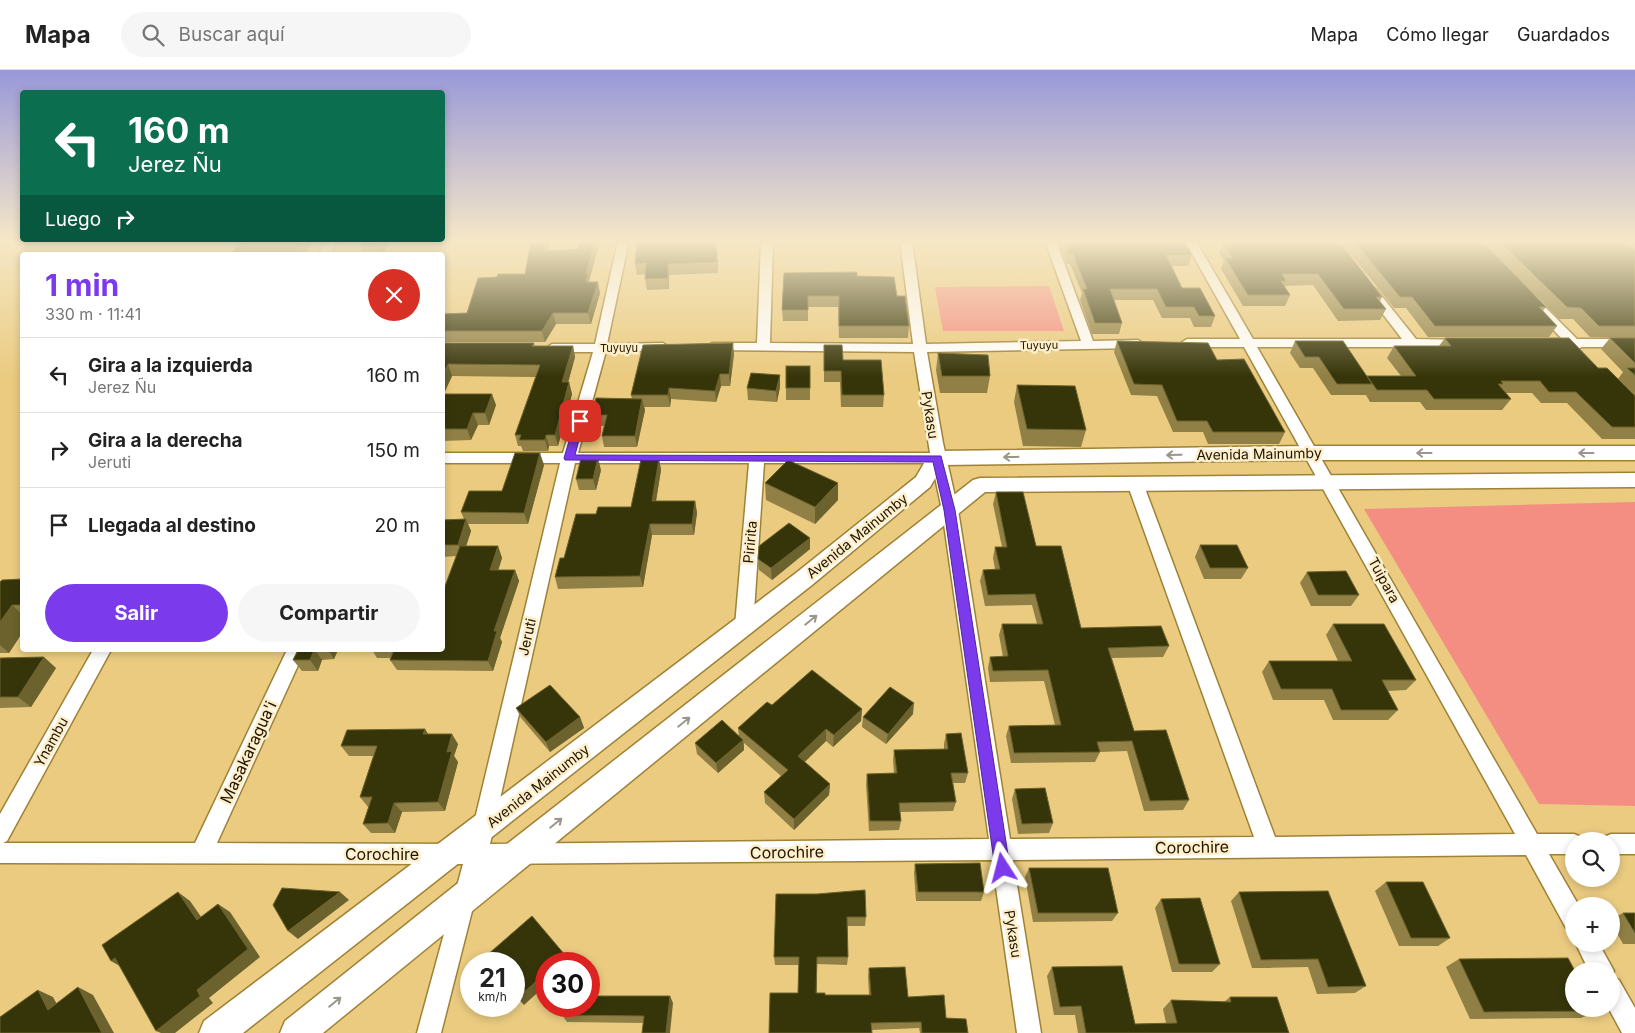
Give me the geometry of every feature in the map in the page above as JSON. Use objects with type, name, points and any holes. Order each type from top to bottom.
[{"type":"street","name":"Jeruti","points":[[429,1033],[483,828],[569,458],[600,348],[614,286]]},
{"type":"street","points":[[763,347],[765,286]]},
{"type":"street","name":"Pykasu","points":[[912,286],[937,458],[950,510],[1029,1033]]},
{"type":"street","points":[[1067,286],[1088,344]]},
{"type":"street","name":"Tuipara","points":[[1216,286],[1328,481],[1565,904]]},
{"type":"street","points":[[1368,286],[1412,343]]},
{"type":"street","points":[[1533,302],[1587,357]]},
{"type":"street","points":[[1173,344],[1479,343]]},
{"type":"street","points":[[1535,343],[1635,343]]},
{"type":"street","name":"Tuyuyu","points":[[696,347],[920,348],[1154,344]]},
{"type":"street","name":"Tuyuyu","points":[[541,348],[677,347]]},
{"type":"street","name":"Avenida Mainumby","points":[[216,1033],[744,626],[923,482],[937,458],[1312,453],[1635,454]]},
{"type":"street","name":"Piririta","points":[[744,626],[757,457]]},
{"type":"street","points":[[445,458],[937,458]]},
{"type":"street","name":"Avenida Mainumby","points":[[297,1033],[517,854],[980,485],[1635,480]]},
{"type":"street","points":[[1136,483],[1268,847]]},
{"type":"street","name":"Ynambu","points":[[0,834],[101,652]]},
{"type":"street","name":"Masakaragua'i","points":[[201,854],[295,652]]},
{"type":"street","name":"Corochire","points":[[0,853],[517,854],[1565,844]]},
{"type":"street","points":[[1620,844],[1635,844]]},
{"type":"street","points":[[1620,1004],[1635,1032]]},
{"type":"shaded area","points":[[1049,286],[1064,331],[943,331],[935,287]]},
{"type":"shaded area","points":[[1635,502],[1635,806],[1539,804],[1364,509]]},
{"type":"building","points":[[476,286],[597,286],[588,313],[553,313],[542,331],[445,331],[445,314],[467,313]]},
{"type":"building","points":[[783,286],[895,286],[897,296],[905,296],[909,326],[839,326],[839,296],[808,296],[808,310],[782,310]]},
{"type":"building","points":[[1086,286],[1181,286],[1182,288],[1200,288],[1215,316],[1199,316],[1194,307],[1166,307],[1157,289],[1110,289],[1122,323],[1095,323],[1083,289],[1087,289]]},
{"type":"building","points":[[1242,286],[1284,286],[1290,295],[1248,295]]},
{"type":"building","points":[[1327,286],[1374,286],[1382,297],[1376,297],[1386,309],[1344,309]]},
{"type":"building","points":[[1391,286],[1526,286],[1546,307],[1539,307],[1557,326],[1435,326],[1412,297],[1400,297]]},
{"type":"building","points":[[1545,286],[1635,286],[1635,326],[1599,326],[1581,308],[1567,307]]},
{"type":"building","points":[[1445,338],[1569,338],[1598,368],[1607,368],[1635,396],[1635,427],[1612,427],[1576,392],[1549,392],[1540,381],[1501,381],[1503,384],[1498,384],[1511,399],[1434,399],[1427,390],[1377,390],[1367,376],[1416,376],[1394,346],[1451,346]]},
{"type":"building","points":[[1610,338],[1635,338],[1635,363]]},
{"type":"building","points":[[1117,341],[1208,343],[1217,360],[1244,359],[1285,432],[1213,432],[1207,421],[1177,421],[1162,385],[1134,384]]},
{"type":"building","points":[[1295,341],[1343,341],[1372,384],[1337,384],[1319,357],[1305,357]]},
{"type":"building","points":[[445,343],[534,343],[532,346],[573,346],[562,382],[569,382],[555,435],[546,435],[545,440],[519,440],[521,435],[515,435],[540,365],[448,364],[445,370]]},
{"type":"building","points":[[733,343],[729,374],[720,374],[715,391],[669,388],[668,395],[631,395],[643,345]]},
{"type":"building","points":[[824,345],[842,345],[843,360],[881,360],[884,395],[842,395],[841,371],[824,371]]},
{"type":"building","points":[[938,353],[988,355],[990,376],[942,376]]},
{"type":"building","points":[[786,366],[810,366],[810,388],[786,388]]},
{"type":"building","points":[[1627,368],[1635,368],[1635,375]]},
{"type":"building","points":[[751,373],[780,375],[776,391],[747,388]]},
{"type":"building","points":[[1017,385],[1075,386],[1086,430],[1027,429]]},
{"type":"building","points":[[445,394],[492,394],[485,413],[473,413],[467,429],[445,429]]},
{"type":"building","points":[[596,398],[642,399],[635,436],[602,436],[607,415],[592,415]]},
{"type":"building","points":[[515,453],[540,453],[524,513],[461,512],[469,491],[502,491]]},
{"type":"building","points":[[581,458],[598,458],[593,479],[576,479]]},
{"type":"building","points":[[641,459],[659,459],[652,501],[695,501],[692,524],[650,524],[640,576],[555,577],[560,558],[564,558],[576,514],[596,514],[598,507],[631,507]]},
{"type":"building","points":[[788,460],[838,483],[815,507],[765,483]]},
{"type":"building","points":[[996,492],[1023,492],[1036,546],[1061,546],[1081,628],[1161,626],[1169,646],[1108,648],[1134,731],[1166,730],[1189,800],[1150,801],[1132,741],[1097,742],[1100,752],[1014,753],[1009,726],[1061,725],[1048,670],[993,671],[990,657],[1008,656],[1002,624],[1043,624],[1035,594],[988,595],[983,570],[1000,569],[995,547],[1007,547]]},
{"type":"building","points":[[466,519],[458,545],[445,545],[445,520]]},
{"type":"building","points":[[789,523],[810,538],[771,568],[758,559],[759,546]]},
{"type":"building","points":[[1200,545],[1237,545],[1248,568],[1210,568]]},
{"type":"building","points":[[460,546],[498,546],[490,570],[515,570],[494,631],[497,631],[488,661],[390,660],[393,652],[445,652],[445,586]]},
{"type":"building","points":[[1346,571],[1359,595],[1318,595],[1307,572]]},
{"type":"building","points":[[20,579],[20,605],[12,605],[0,622],[0,582],[2,580]]},
{"type":"building","points":[[1333,624],[1384,624],[1416,680],[1382,680],[1398,710],[1341,710],[1332,689],[1281,689],[1269,661],[1352,661]]},
{"type":"building","points":[[297,652],[313,652],[310,660],[293,660]]},
{"type":"building","points":[[44,657],[18,697],[0,697],[0,658]]},
{"type":"building","points":[[812,670],[862,709],[834,735],[826,729],[798,756],[830,784],[794,819],[764,792],[788,770],[738,728],[767,702],[772,705]]},
{"type":"building","points":[[550,685],[580,717],[546,742],[516,708]]},
{"type":"building","points":[[890,687],[914,703],[888,734],[863,717]]},
{"type":"building","points":[[722,720],[743,740],[716,763],[695,743]]},
{"type":"building","points":[[425,729],[423,734],[452,734],[447,752],[452,751],[438,802],[394,803],[388,823],[363,824],[372,797],[360,797],[377,746],[341,746],[347,730]]},
{"type":"building","points":[[961,733],[968,773],[951,773],[956,802],[899,803],[901,821],[870,821],[867,774],[897,773],[894,750],[948,749],[946,734]]},
{"type":"building","points":[[1045,788],[1053,823],[1022,824],[1015,789]]},
{"type":"building","points":[[980,863],[984,892],[918,892],[915,864]]},
{"type":"building","points":[[1029,868],[1108,868],[1118,913],[1038,913]]},
{"type":"building","points":[[1386,882],[1423,882],[1450,938],[1411,938]]},
{"type":"building","points":[[282,888],[340,892],[288,931],[273,905]]},
{"type":"building","points":[[865,890],[866,917],[847,917],[848,957],[817,957],[816,993],[825,993],[825,995],[871,995],[869,968],[905,967],[908,997],[944,995],[946,1018],[966,1019],[968,1033],[922,1033],[921,1022],[871,1023],[872,1033],[769,1033],[770,993],[798,993],[799,957],[774,957],[776,894],[817,894]]},
{"type":"building","points":[[1328,891],[1366,986],[1328,987],[1318,959],[1261,960],[1239,892]]},
{"type":"building","points":[[178,892],[197,920],[218,904],[248,949],[197,990],[200,996],[156,1031],[115,958],[111,961],[102,945]]},
{"type":"building","points":[[1200,898],[1220,964],[1179,964],[1161,899]]},
{"type":"building","points":[[1623,913],[1635,913],[1635,933]]},
{"type":"building","points":[[532,916],[562,952],[535,952],[535,982],[525,992],[525,952],[491,952]]},
{"type":"building","points":[[1568,958],[1570,962],[1565,962],[1565,1011],[1484,1012],[1459,959]]},
{"type":"building","points":[[1122,966],[1135,1024],[1177,1023],[1171,1000],[1231,1002],[1230,997],[1277,997],[1289,1033],[1086,1033],[1081,1006],[1060,1007],[1052,967]]},
{"type":"building","points":[[78,987],[102,1033],[0,1033],[0,1017],[38,990],[48,1010]]},
{"type":"building","points":[[600,996],[670,996],[666,1033],[642,1033],[644,1016],[600,1015]]},
{"type":"route","points":[[580,421],[569,458],[937,458],[950,510],[1003,868]]}]
